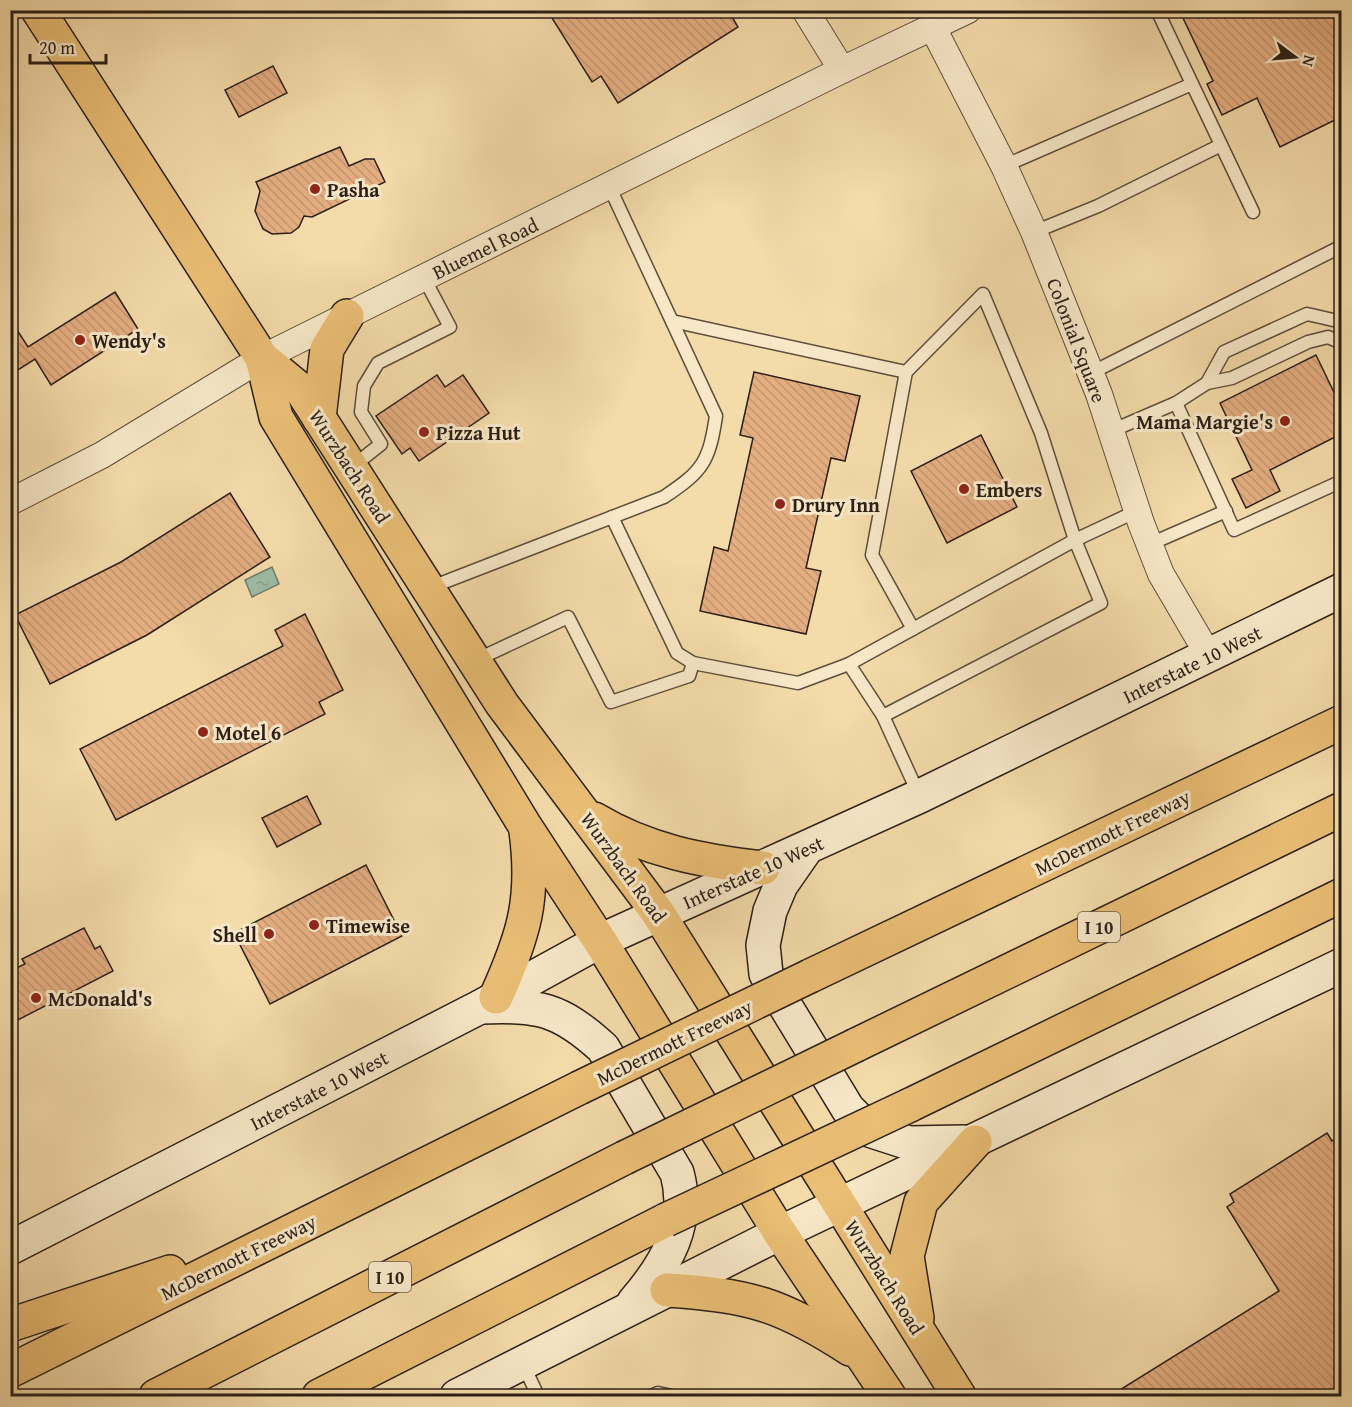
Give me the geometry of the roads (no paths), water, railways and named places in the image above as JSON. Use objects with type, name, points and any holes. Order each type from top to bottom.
[{"type":"main road","name":"Wurzbach Road","points":[[38,10],[262,358],[302,391],[502,704],[658,913],[959,1396]]},
{"type":"main road","points":[[319,417],[327,348],[347,316]]},
{"type":"main road","name":"Wurzbach Road","points":[[262,358],[276,417],[525,826],[600,940],[780,1233],[860,1356],[889,1396]]},
{"type":"main road","name":"Interstate 10 West","points":[[10,1248],[488,1002],[600,940],[920,796],[1341,590]]},
{"type":"main road","points":[[1150,814],[1341,703]]},
{"type":"main road","name":"McDermott Freeway","points":[[10,1371],[579,1088],[1341,722]]},
{"type":"main road","name":"I 10","points":[[156,1396],[624,1158],[1341,809]]},
{"type":"main road","points":[[586,815],[622,836],[655,848],[717,863],[763,868]]},
{"type":"main road","points":[[525,826],[530,861],[528,905],[522,936],[488,1002],[556,1012],[586,1032],[603,1048],[677,1173],[683,1194],[681,1215],[669,1253],[649,1284],[627,1310]]},
{"type":"main road","points":[[807,848],[781,885],[770,911],[763,945],[766,974],[848,1109],[869,1130],[909,1143],[975,1142]]},
{"type":"main road","points":[[320,1396],[666,1220],[910,1105],[1341,896]]},
{"type":"main road","points":[[457,1396],[780,1233],[975,1142],[1341,965]]},
{"type":"main road","points":[[920,1335],[907,1256],[911,1234],[921,1202],[975,1142]]},
{"type":"main road","points":[[10,1325],[280,1236]]},
{"type":"main road","points":[[667,1290],[721,1294],[770,1305],[797,1317],[860,1356]]},
{"type":"main road","points":[[192,1396],[321,1313]]},
{"type":"street","points":[[805,10],[842,70]]},
{"type":"street","name":"Bluemel Road","points":[[10,502],[102,455],[262,358],[842,70],[968,10]]},
{"type":"street","name":"Colonial Square","points":[[933,28],[1004,166],[1034,232],[1091,373],[1137,511],[1161,574],[1209,656]]},
{"type":"lane","points":[[1157,10],[1253,212]]},
{"type":"lane","points":[[1004,166],[1191,84]]},
{"type":"lane","points":[[1034,232],[1098,206],[1221,145]]},
{"type":"lane","points":[[428,588],[664,497],[694,477],[711,450],[716,416],[609,186]]},
{"type":"lane","points":[[1091,373],[1341,246]]},
{"type":"lane","points":[[351,467],[381,444],[361,412],[364,386],[378,363],[450,327],[424,278]]},
{"type":"lane","points":[[883,716],[1101,603],[1075,540],[1041,433],[983,294],[906,372],[872,555],[913,629]]},
{"type":"lane","points":[[1207,383],[1224,352],[1276,328],[1307,314],[1341,322]]},
{"type":"lane","points":[[672,321],[906,372]]},
{"type":"lane","points":[[1111,431],[1176,403],[1207,383],[1232,378],[1308,342],[1328,337],[1341,343]]},
{"type":"lane","points":[[1176,403],[1234,530],[1341,481]]},
{"type":"lane","points":[[612,517],[677,653],[693,663],[798,683],[849,664],[1075,540],[1137,511]]},
{"type":"lane","points":[[1150,544],[1226,511]]},
{"type":"lane","points":[[475,661],[568,616],[611,702],[689,676],[693,663]]},
{"type":"lane","points":[[849,664],[883,716],[920,796]]},
{"type":"lane","points":[[522,1363],[538,1396]]},
{"type":"lane","points":[[651,1396],[658,1393],[672,1396]]},
{"type":"water","points":[[272,567],[279,584],[252,597],[245,580]]},
{"type":"place","name":"Pasha","points":[[315,189]]},
{"type":"place","name":"Wendy's","points":[[80,340]]},
{"type":"place","name":"Mama Margie's","points":[[1285,421]]},
{"type":"place","name":"Pizza Hut","points":[[424,432]]},
{"type":"place","name":"Embers","points":[[964,489]]},
{"type":"place","name":"Drury Inn","points":[[780,504]]},
{"type":"place","name":"Motel 6","points":[[203,732]]},
{"type":"place","name":"Timewise","points":[[314,925]]},
{"type":"place","name":"Shell","points":[[269,934]]},
{"type":"place","name":"McDonald's","points":[[36,998]]}]
